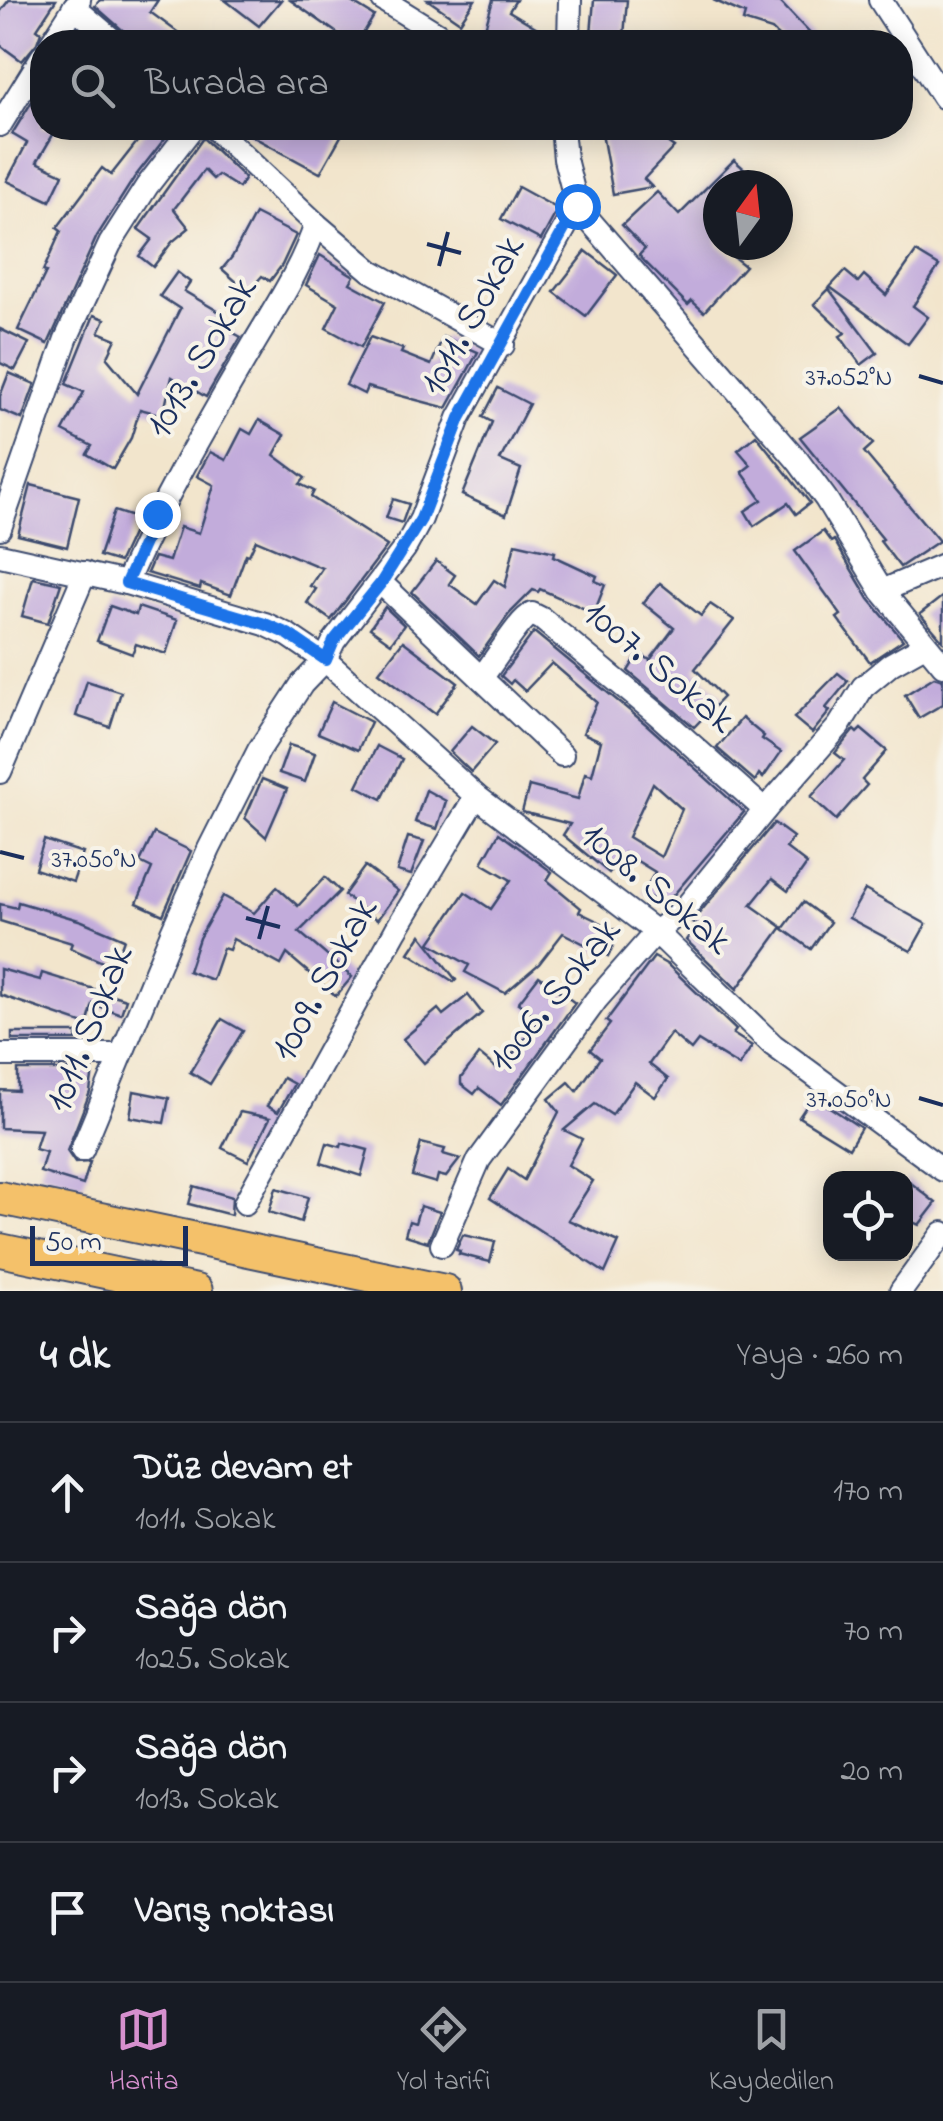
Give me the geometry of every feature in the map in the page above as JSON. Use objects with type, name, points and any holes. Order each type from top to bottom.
[{"type":"highway","points":[[0,1198],[446,1291]]},
{"type":"highway","points":[[0,1250],[196,1291]]},
{"type":"street","points":[[383,0],[432,30]]},
{"type":"street","points":[[569,30],[570,0]]},
{"type":"street","points":[[880,0],[899,30]]},
{"type":"street","points":[[60,30],[76,4],[103,30]]},
{"type":"street","points":[[913,51],[943,97]]},
{"type":"street","points":[[0,125],[30,76]]},
{"type":"street","points":[[0,528],[66,339],[110,244],[183,140]]},
{"type":"street","points":[[227,140],[316,224],[394,286],[503,345]]},
{"type":"street","points":[[563,140],[577,206],[798,461],[882,591],[943,665]]},
{"type":"street","name":"1011. Sokak","points":[[82,1150],[209,849],[259,750],[302,684],[326,660],[334,641],[381,583],[421,519],[460,418],[577,206]]},
{"type":"street","name":"1013. Sokak","points":[[126,583],[180,470],[302,264],[316,224]]},
{"type":"street","name":"1008. Sokak","points":[[0,555],[126,583],[288,634],[326,660],[476,796],[656,932],[773,1045],[943,1170]]},
{"type":"street","points":[[882,591],[943,565]]},
{"type":"street","points":[[0,772],[86,574]]},
{"type":"street","points":[[381,583],[562,755]]},
{"type":"street","name":"1007. Sokak","points":[[481,678],[502,654],[522,618],[532,614],[658,714],[764,810]]},
{"type":"street","name":"1006. Sokak","points":[[442,1245],[479,1160],[596,1000],[656,932],[686,907],[764,810],[839,726],[864,687],[891,664],[925,645]]},
{"type":"street","name":"1009. Sokak","points":[[245,1203],[396,930],[476,796]]},
{"type":"street","points":[[0,1054],[119,1055]]},
{"type":"street","points":[[901,1291],[943,1233]]},
{"type":"building","points":[[9,0],[56,0],[38,30],[30,30],[30,51],[22,61],[0,45],[0,12]]},
{"type":"building","points":[[100,0],[158,0],[150,12],[175,30],[122,30],[95,6]]},
{"type":"building","points":[[225,0],[281,0],[259,26]]},
{"type":"building","points":[[290,0],[348,0],[374,16],[365,30],[333,30]]},
{"type":"building","points":[[428,0],[475,0],[460,22]]},
{"type":"building","points":[[493,0],[516,0],[509,11],[541,30],[484,30]]},
{"type":"building","points":[[594,0],[627,0],[624,30],[591,30]]},
{"type":"building","points":[[713,0],[780,2],[807,30],[772,30],[743,21],[745,14]]},
{"type":"building","points":[[30,105],[30,140],[50,140],[37,162],[63,174],[50,201],[7,181],[27,143],[12,134]]},
{"type":"building","points":[[139,140],[164,140],[97,236],[48,344],[18,330],[46,272],[43,271],[61,231],[57,228],[102,168],[111,175]]},
{"type":"building","points":[[202,140],[245,178],[239,188],[218,175],[213,179],[204,170],[174,209],[189,228],[153,267],[139,256],[152,239],[138,229]]},
{"type":"building","points":[[259,140],[339,140],[320,173]]},
{"type":"building","points":[[603,140],[664,140],[674,147],[644,179],[652,187],[613,194]]},
{"type":"building","points":[[734,160],[746,170],[724,170]]},
{"type":"building","points":[[518,187],[558,209],[541,240],[501,219]]},
{"type":"building","points":[[703,191],[703,260],[737,260],[745,266],[704,312],[692,301],[688,305],[645,262],[639,255],[645,249],[622,225],[657,192],[679,215]]},
{"type":"building","points":[[255,214],[296,235],[270,281],[262,276],[248,292],[222,269]]},
{"type":"building","points":[[586,251],[617,275],[586,316],[554,292]]},
{"type":"building","points":[[916,252],[939,266],[913,306],[928,317],[908,344],[830,287],[845,271],[858,282],[864,275],[886,295]]},
{"type":"building","points":[[320,255],[354,276],[350,283],[385,302],[361,347],[326,328],[338,304],[306,285]]},
{"type":"building","points":[[177,272],[190,282],[184,291],[221,313],[215,323],[241,337],[206,397],[172,377],[163,415],[140,409],[131,438],[113,469],[87,454],[92,446],[63,431],[84,392],[66,384],[94,315],[105,319],[99,332],[116,339],[107,358],[137,394],[180,309],[160,296]]},
{"type":"building","points":[[829,289],[877,353],[861,365],[840,336],[845,333],[814,304]]},
{"type":"building","points":[[0,329],[29,343],[15,370],[0,363]]},
{"type":"building","points":[[370,337],[431,365],[443,337],[478,352],[447,408],[367,387],[364,394],[346,385]]},
{"type":"building","points":[[9,373],[35,384],[22,419],[0,410],[0,396]]},
{"type":"building","points":[[498,388],[529,404],[500,460],[521,469],[506,515],[462,495],[492,422],[483,417]]},
{"type":"building","points":[[841,408],[873,444],[864,452],[939,541],[900,567],[880,541],[883,539],[800,437]]},
{"type":"building","points":[[259,420],[285,435],[274,455],[305,478],[300,484],[314,491],[311,497],[387,546],[331,620],[307,603],[316,589],[310,586],[322,568],[256,540],[249,555],[246,554],[231,595],[201,584],[200,589],[147,573],[154,557],[169,561],[180,527],[199,533],[214,485],[197,476],[210,452],[226,460],[242,429],[251,434]]},
{"type":"building","points":[[756,435],[810,503],[796,514],[788,503],[754,526],[745,511],[762,500],[742,472],[751,465],[738,450]]},
{"type":"building","points":[[31,485],[79,497],[67,547],[18,535]]},
{"type":"building","points":[[393,499],[409,504],[402,523],[386,518]]},
{"type":"building","points":[[114,511],[139,519],[119,562],[99,556]]},
{"type":"building","points":[[823,531],[831,542],[834,540],[869,599],[903,640],[870,662],[795,551]]},
{"type":"building","points":[[515,543],[555,552],[554,556],[597,576],[595,581],[605,585],[594,613],[540,589],[533,590],[509,614],[479,656],[412,592],[436,561],[455,575],[449,584],[477,604],[494,580],[505,587]]},
{"type":"building","points":[[33,578],[61,584],[48,623],[22,616]]},
{"type":"building","points":[[660,583],[701,616],[710,604],[734,620],[695,669],[723,697],[694,727],[628,671],[639,653],[650,660],[674,628],[643,603]]},
{"type":"building","points":[[943,596],[943,641],[920,614]]},
{"type":"building","points":[[110,606],[136,615],[138,607],[177,620],[166,654],[136,644],[132,654],[97,641]]},
{"type":"building","points":[[385,607],[404,625],[391,643],[370,628]]},
{"type":"building","points":[[534,632],[744,812],[664,906],[643,893],[655,872],[624,853],[609,873],[563,835],[570,824],[522,812],[529,786],[578,799],[585,773],[592,775],[601,741],[583,733],[597,702],[552,663],[525,691],[501,676]],"holes":[[[653,783],[682,809],[661,857],[628,837]]]},
{"type":"building","points":[[403,641],[458,683],[435,714],[379,672]]},
{"type":"building","points":[[838,673],[848,681],[812,733],[794,718]]},
{"type":"building","points":[[934,677],[943,680],[943,704],[919,718],[905,695]]},
{"type":"building","points":[[87,681],[121,692],[110,727],[76,716]]},
{"type":"building","points":[[332,702],[371,722],[358,750],[318,733]]},
{"type":"building","points":[[742,718],[781,752],[763,778],[759,774],[755,781],[717,748]]},
{"type":"building","points":[[472,726],[495,744],[471,772],[450,752]]},
{"type":"building","points":[[861,729],[887,751],[862,780],[867,785],[836,820],[811,797],[844,760],[835,753],[854,730],[857,733]]},
{"type":"building","points":[[289,745],[315,753],[305,782],[279,773]]},
{"type":"building","points":[[377,746],[402,759],[382,799],[357,786]]},
{"type":"building","points":[[262,779],[287,789],[266,837],[245,818]]},
{"type":"building","points":[[426,790],[446,801],[437,829],[415,822]]},
{"type":"building","points":[[774,823],[793,837],[786,848],[807,864],[788,891],[772,879],[751,905],[782,927],[737,989],[686,940],[697,925],[692,922]]},
{"type":"building","points":[[154,833],[191,851],[163,915],[137,903],[152,868],[140,862]]},
{"type":"building","points":[[499,833],[552,872],[547,880],[581,908],[579,912],[620,932],[608,956],[563,933],[539,964],[505,993],[465,972],[469,965],[430,943],[465,892],[491,909],[511,880],[482,863]]},
{"type":"building","points":[[408,837],[424,841],[411,875],[397,871]]},
{"type":"building","points":[[44,840],[83,853],[73,882],[35,869]]},
{"type":"building","points":[[365,866],[398,891],[377,920],[344,895]]},
{"type":"building","points":[[325,877],[340,891],[299,932],[352,977],[336,996],[287,954],[281,965],[233,939],[229,950],[223,948],[212,980],[188,971],[199,938],[223,896],[254,913],[277,887],[298,906]]},
{"type":"building","points":[[865,890],[926,924],[911,951],[849,918]]},
{"type":"building","points":[[18,902],[82,921],[124,939],[114,967],[70,948],[72,943],[0,921],[0,904],[17,908]]},
{"type":"building","points":[[803,902],[830,922],[811,949],[783,929]]},
{"type":"building","points":[[421,935],[456,980],[454,982],[409,953]]},
{"type":"building","points":[[654,957],[668,965],[736,1030],[733,1034],[752,1046],[739,1066],[698,1041],[691,1050],[671,1033],[649,1064],[668,1079],[655,1097],[635,1082],[612,1115],[595,1104],[564,1130],[582,1139],[568,1165],[593,1181],[568,1220],[619,1242],[605,1273],[490,1198],[508,1169],[524,1180],[559,1112],[549,1099],[569,1082],[577,1091],[600,1058],[590,1050],[610,1024],[606,1021]]},
{"type":"building","points":[[0,969],[40,980],[42,973],[126,999],[121,1014],[93,1004],[87,1025],[0,995]]},
{"type":"building","points":[[539,976],[575,1003],[501,1105],[479,1088],[474,1094],[461,1084],[461,1078],[479,1054],[496,1068],[505,1057],[508,1060],[540,1019],[518,1003]]},
{"type":"building","points":[[468,995],[482,1013],[424,1063],[403,1039],[438,1009],[443,1015]]},
{"type":"building","points":[[222,1019],[243,1031],[210,1084],[190,1072]]},
{"type":"building","points":[[12,1033],[78,1033],[76,1040],[12,1040]]},
{"type":"building","points":[[18,1070],[93,1070],[90,1092],[67,1151],[75,1163],[90,1162],[83,1185],[40,1172],[46,1152],[35,1149],[41,1130],[0,1128],[0,1090],[18,1091]]},
{"type":"building","points":[[283,1078],[294,1084],[278,1112],[267,1106]]},
{"type":"building","points":[[134,1091],[169,1098],[164,1123],[130,1117]]},
{"type":"building","points":[[813,1096],[861,1128],[849,1148],[799,1117]]},
{"type":"building","points":[[240,1112],[270,1118],[248,1161],[222,1148]]},
{"type":"building","points":[[327,1143],[368,1150],[361,1176],[321,1163]]},
{"type":"building","points":[[421,1143],[445,1149],[443,1154],[460,1159],[446,1177],[438,1175],[436,1183],[412,1176]]},
{"type":"building","points":[[913,1185],[936,1203],[919,1225],[913,1222]]},
{"type":"building","points":[[194,1186],[232,1197],[231,1215],[189,1204]]},
{"type":"building","points":[[276,1188],[308,1197],[301,1222],[269,1212]]},
{"type":"building","points":[[420,1206],[440,1212],[428,1242],[405,1235],[409,1221],[415,1223]]},
{"type":"building","points":[[463,1235],[495,1242],[490,1262],[459,1254],[456,1250]]},
{"type":"route","points":[[157,514],[126,583],[265,624],[288,634],[326,660],[334,641],[405,548],[421,519],[472,394],[503,345],[577,206]]}]
